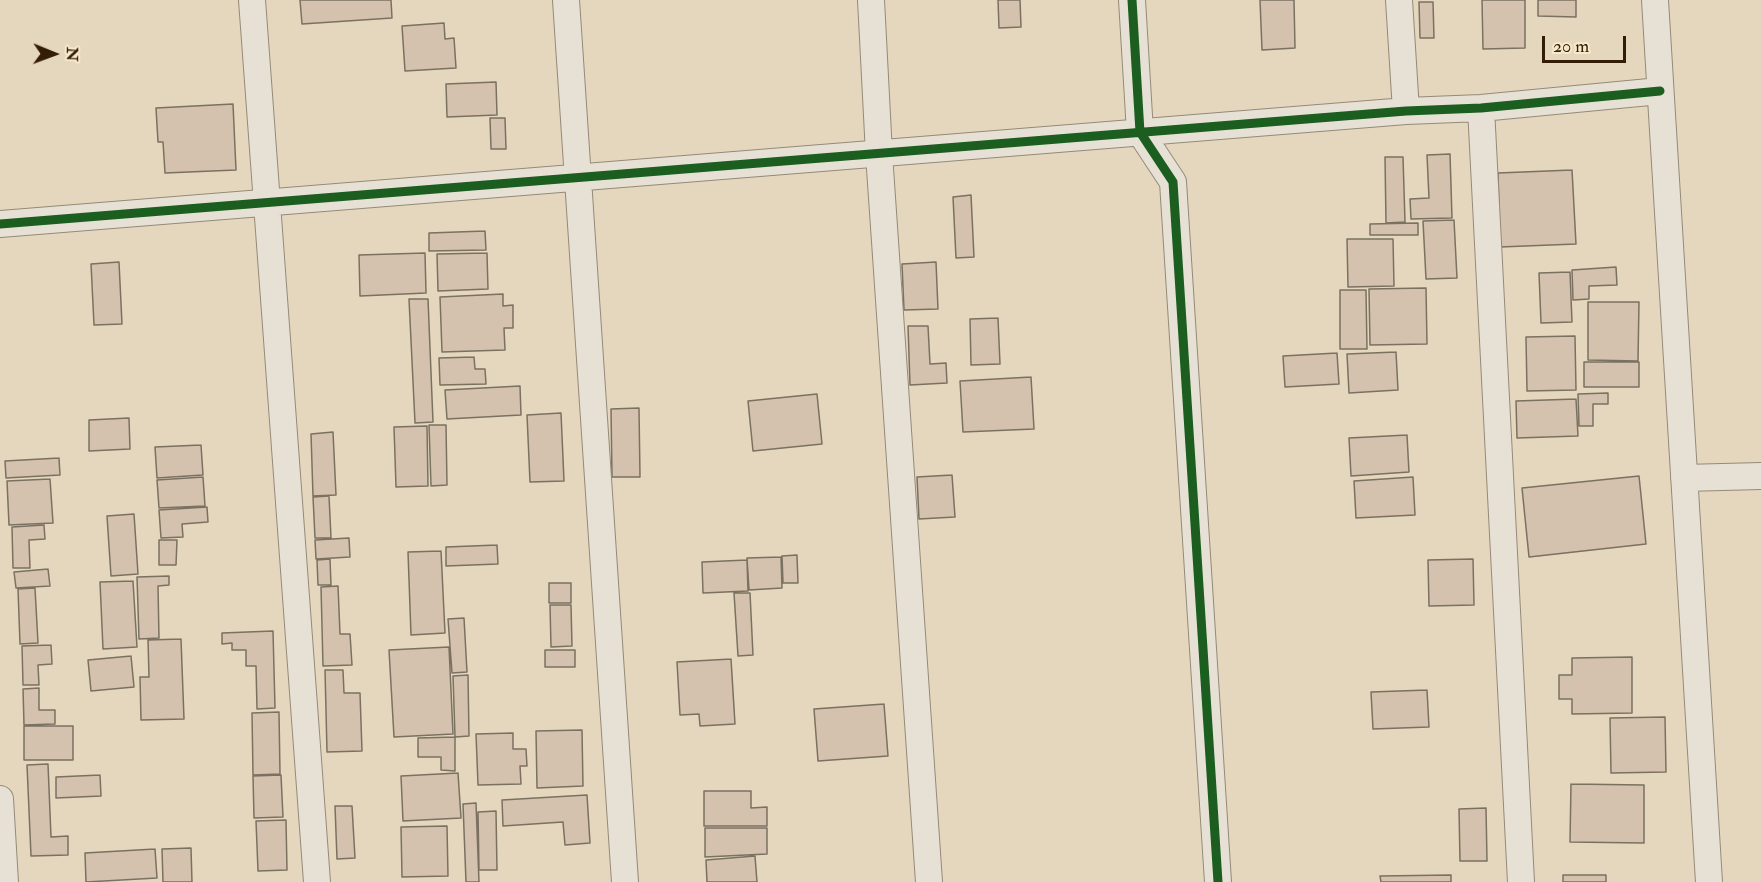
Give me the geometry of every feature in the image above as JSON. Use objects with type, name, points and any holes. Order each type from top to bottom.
[{"type":"street","points":[[252,0],[317,882]]},
{"type":"street","points":[[566,0],[625,882]]},
{"type":"street","points":[[871,0],[879,154],[929,882]]},
{"type":"street","points":[[1132,0],[1140,132],[1173,182],[1218,882]]},
{"type":"street","points":[[1399,0],[1406,111]]},
{"type":"street","points":[[1655,0],[1709,882]]},
{"type":"street","points":[[0,224],[1406,111],[1481,108],[1660,91]]},
{"type":"street","points":[[1481,108],[1521,882]]},
{"type":"street","points":[[1684,478],[1761,476]]},
{"type":"street","points":[[0,799],[5,882]]},
{"type":"building","points":[[300,0],[391,0],[392,18],[302,24]]},
{"type":"building","points":[[998,0],[1020,0],[1021,27],[999,28]]},
{"type":"building","points":[[1260,0],[1294,0],[1295,48],[1262,50]]},
{"type":"building","points":[[1482,0],[1525,0],[1525,48],[1483,49]]},
{"type":"building","points":[[1538,0],[1576,0],[1576,17],[1538,16]]},
{"type":"building","points":[[1419,2],[1433,2],[1434,38],[1420,38]]},
{"type":"building","points":[[444,23],[445,39],[454,38],[456,68],[405,71],[402,26]]},
{"type":"building","points":[[496,82],[497,115],[447,117],[446,84]]},
{"type":"building","points":[[233,104],[236,170],[165,173],[163,142],[158,142],[156,108]]},
{"type":"building","points":[[490,118],[505,118],[506,149],[491,149]]},
{"type":"building","points":[[1450,154],[1452,218],[1411,219],[1410,199],[1429,198],[1427,155]]},
{"type":"building","points":[[1385,157],[1403,157],[1405,222],[1386,223]]},
{"type":"building","points":[[1572,170],[1576,244],[1500,247],[1498,173]]},
{"type":"building","points":[[971,195],[974,257],[956,258],[953,197]]},
{"type":"building","points":[[1454,220],[1457,278],[1426,279],[1423,221]]},
{"type":"building","points":[[1418,223],[1418,235],[1370,235],[1370,224]]},
{"type":"building","points":[[485,231],[486,250],[429,251],[429,233]]},
{"type":"building","points":[[1347,239],[1393,239],[1394,286],[1348,287]]},
{"type":"building","points":[[425,253],[426,293],[360,296],[359,255]]},
{"type":"building","points":[[487,253],[488,289],[438,291],[437,254]]},
{"type":"building","points":[[119,262],[122,324],[94,325],[91,264]]},
{"type":"building","points":[[936,262],[938,309],[904,310],[902,264]]},
{"type":"building","points":[[1616,267],[1617,285],[1589,286],[1589,299],[1573,300],[1572,270]]},
{"type":"building","points":[[1570,272],[1572,322],[1541,323],[1539,273]]},
{"type":"building","points":[[1426,288],[1427,344],[1370,345],[1369,289]]},
{"type":"building","points":[[1340,290],[1366,290],[1367,349],[1340,349]]},
{"type":"building","points":[[503,294],[503,306],[513,305],[513,328],[504,328],[505,350],[442,352],[440,297]]},
{"type":"building","points":[[409,299],[428,299],[433,422],[415,423]]},
{"type":"building","points":[[1588,302],[1639,302],[1638,361],[1588,360]]},
{"type":"building","points":[[998,318],[1000,364],[971,365],[970,319]]},
{"type":"building","points":[[908,326],[928,326],[930,364],[946,363],[947,383],[910,385]]},
{"type":"building","points":[[1575,336],[1576,390],[1527,391],[1526,337]]},
{"type":"building","points":[[1396,352],[1398,390],[1349,393],[1347,354]]},
{"type":"building","points":[[1337,353],[1339,384],[1285,387],[1283,356]]},
{"type":"building","points":[[474,357],[475,369],[485,369],[486,384],[440,385],[439,358]]},
{"type":"building","points":[[1584,362],[1639,362],[1639,387],[1584,387]]},
{"type":"building","points":[[1031,377],[1034,429],[963,432],[960,381]]},
{"type":"building","points":[[520,386],[521,415],[447,419],[445,390]]},
{"type":"building","points":[[1608,393],[1608,404],[1593,404],[1593,426],[1579,426],[1578,394]]},
{"type":"building","points":[[817,394],[822,444],[753,451],[748,401]]},
{"type":"building","points":[[1576,399],[1578,436],[1517,438],[1516,401]]},
{"type":"building","points":[[639,408],[640,477],[612,477],[611,409]]},
{"type":"building","points":[[561,413],[564,481],[530,482],[527,415]]},
{"type":"building","points":[[129,418],[130,449],[89,451],[89,420]]},
{"type":"building","points":[[429,425],[446,425],[447,485],[431,486]]},
{"type":"building","points":[[427,426],[428,486],[396,487],[394,427]]},
{"type":"building","points":[[333,432],[336,495],[313,496],[311,434]]},
{"type":"building","points":[[1407,435],[1409,472],[1351,476],[1349,438]]},
{"type":"building","points":[[201,445],[203,475],[157,478],[155,447]]},
{"type":"building","points":[[59,458],[60,475],[6,478],[5,461]]},
{"type":"building","points":[[952,475],[955,517],[919,519],[917,477]]},
{"type":"building","points":[[1639,476],[1646,544],[1529,557],[1522,488]]},
{"type":"building","points":[[203,477],[205,506],[159,508],[157,480]]},
{"type":"building","points":[[1413,477],[1415,515],[1356,518],[1354,481]]},
{"type":"building","points":[[50,479],[53,523],[9,525],[7,481]]},
{"type":"building","points":[[329,496],[331,538],[315,538],[313,497]]},
{"type":"building","points":[[207,507],[208,522],[182,524],[183,537],[161,538],[159,510]]},
{"type":"building","points":[[134,514],[138,574],[111,576],[107,516]]},
{"type":"building","points":[[44,525],[45,539],[29,540],[30,568],[13,568],[12,527]]},
{"type":"building","points":[[349,538],[350,557],[316,559],[315,540]]},
{"type":"building","points":[[159,540],[177,540],[176,565],[159,565]]},
{"type":"building","points":[[497,545],[498,564],[446,566],[446,547]]},
{"type":"building","points":[[441,551],[445,633],[411,635],[408,552]]},
{"type":"building","points":[[797,555],[798,583],[783,583],[782,556]]},
{"type":"building","points":[[781,557],[782,588],[749,590],[747,558]]},
{"type":"building","points":[[330,559],[331,585],[318,585],[317,560]]},
{"type":"building","points":[[1473,559],[1474,605],[1429,606],[1428,560]]},
{"type":"building","points":[[747,560],[748,591],[703,593],[702,562]]},
{"type":"building","points":[[48,569],[50,586],[16,588],[14,572]]},
{"type":"building","points":[[169,576],[169,585],[158,586],[159,638],[139,639],[137,577]]},
{"type":"building","points":[[133,581],[137,647],[103,649],[100,582]]},
{"type":"building","points":[[549,583],[571,583],[571,603],[549,603]]},
{"type":"building","points":[[338,586],[340,634],[350,634],[352,665],[323,666],[321,587]]},
{"type":"building","points":[[35,588],[38,643],[20,644],[18,589]]},
{"type":"building","points":[[734,593],[750,593],[753,655],[738,656]]},
{"type":"building","points":[[550,605],[571,605],[572,646],[551,647]]},
{"type":"building","points":[[464,618],[467,672],[452,673],[448,619]]},
{"type":"building","points":[[273,631],[275,708],[257,709],[256,666],[246,666],[246,650],[232,650],[232,643],[222,644],[222,633]]},
{"type":"building","points":[[181,639],[184,719],[141,720],[140,677],[149,677],[148,640]]},
{"type":"building","points":[[51,645],[52,664],[38,665],[39,685],[23,685],[22,646]]},
{"type":"building","points":[[449,647],[453,734],[394,737],[389,650]]},
{"type":"building","points":[[545,650],[575,650],[575,667],[545,667]]},
{"type":"building","points":[[131,656],[134,687],[91,691],[88,660]]},
{"type":"building","points":[[1632,657],[1632,713],[1572,714],[1572,699],[1559,699],[1559,675],[1572,675],[1572,658]]},
{"type":"building","points":[[731,659],[735,724],[700,726],[699,714],[680,715],[677,662]]},
{"type":"building","points":[[325,670],[343,670],[344,693],[360,693],[362,751],[327,752]]},
{"type":"building","points":[[468,675],[469,736],[455,737],[453,676]]},
{"type":"building","points":[[39,688],[39,710],[55,710],[55,724],[24,725],[23,689]]},
{"type":"building","points":[[1427,690],[1429,727],[1373,729],[1371,692]]},
{"type":"building","points":[[884,704],[888,756],[818,761],[814,709]]},
{"type":"building","points":[[279,712],[280,774],[253,775],[252,713]]},
{"type":"building","points":[[1665,717],[1666,772],[1611,773],[1610,718]]},
{"type":"building","points":[[24,726],[73,726],[73,760],[24,760]]},
{"type":"building","points":[[582,730],[583,786],[537,788],[536,731]]},
{"type":"building","points":[[513,733],[513,749],[526,749],[527,766],[520,766],[521,784],[478,785],[476,734]]},
{"type":"building","points":[[455,737],[455,771],[441,770],[441,757],[418,757],[418,738]]},
{"type":"building","points":[[48,764],[51,837],[68,836],[68,855],[31,856],[27,765]]},
{"type":"building","points":[[458,773],[461,818],[403,821],[401,776]]},
{"type":"building","points":[[100,775],[101,796],[56,798],[56,777]]},
{"type":"building","points":[[281,775],[283,817],[254,818],[253,776]]},
{"type":"building","points":[[1571,784],[1644,785],[1644,843],[1570,842]]},
{"type":"building","points":[[704,791],[751,791],[751,808],[767,807],[767,826],[704,826]]},
{"type":"building","points":[[587,795],[590,843],[565,845],[563,822],[503,826],[502,800]]},
{"type":"building","points":[[476,803],[479,882],[466,882],[463,804]]},
{"type":"building","points":[[335,806],[352,806],[355,858],[337,859]]},
{"type":"building","points":[[1486,808],[1487,861],[1460,861],[1459,809]]},
{"type":"building","points":[[496,811],[497,870],[479,870],[478,812]]},
{"type":"building","points":[[286,820],[287,870],[258,871],[256,821]]},
{"type":"building","points":[[447,826],[448,876],[402,877],[401,827]]},
{"type":"building","points":[[705,828],[767,828],[767,854],[705,857]]},
{"type":"building","points":[[191,848],[192,882],[163,882],[162,849]]},
{"type":"building","points":[[155,849],[157,878],[86,882],[85,853]]},
{"type":"building","points":[[755,856],[757,882],[707,882],[706,860]]},
{"type":"building","points":[[1451,875],[1451,882],[1381,882],[1380,876]]},
{"type":"building","points":[[1563,875],[1606,875],[1606,882],[1563,882]]},
{"type":"cycle path","points":[[1132,0],[1140,132],[1173,182],[1218,882]]},
{"type":"cycle path","points":[[0,224],[1406,111],[1481,108],[1660,91]]}]
